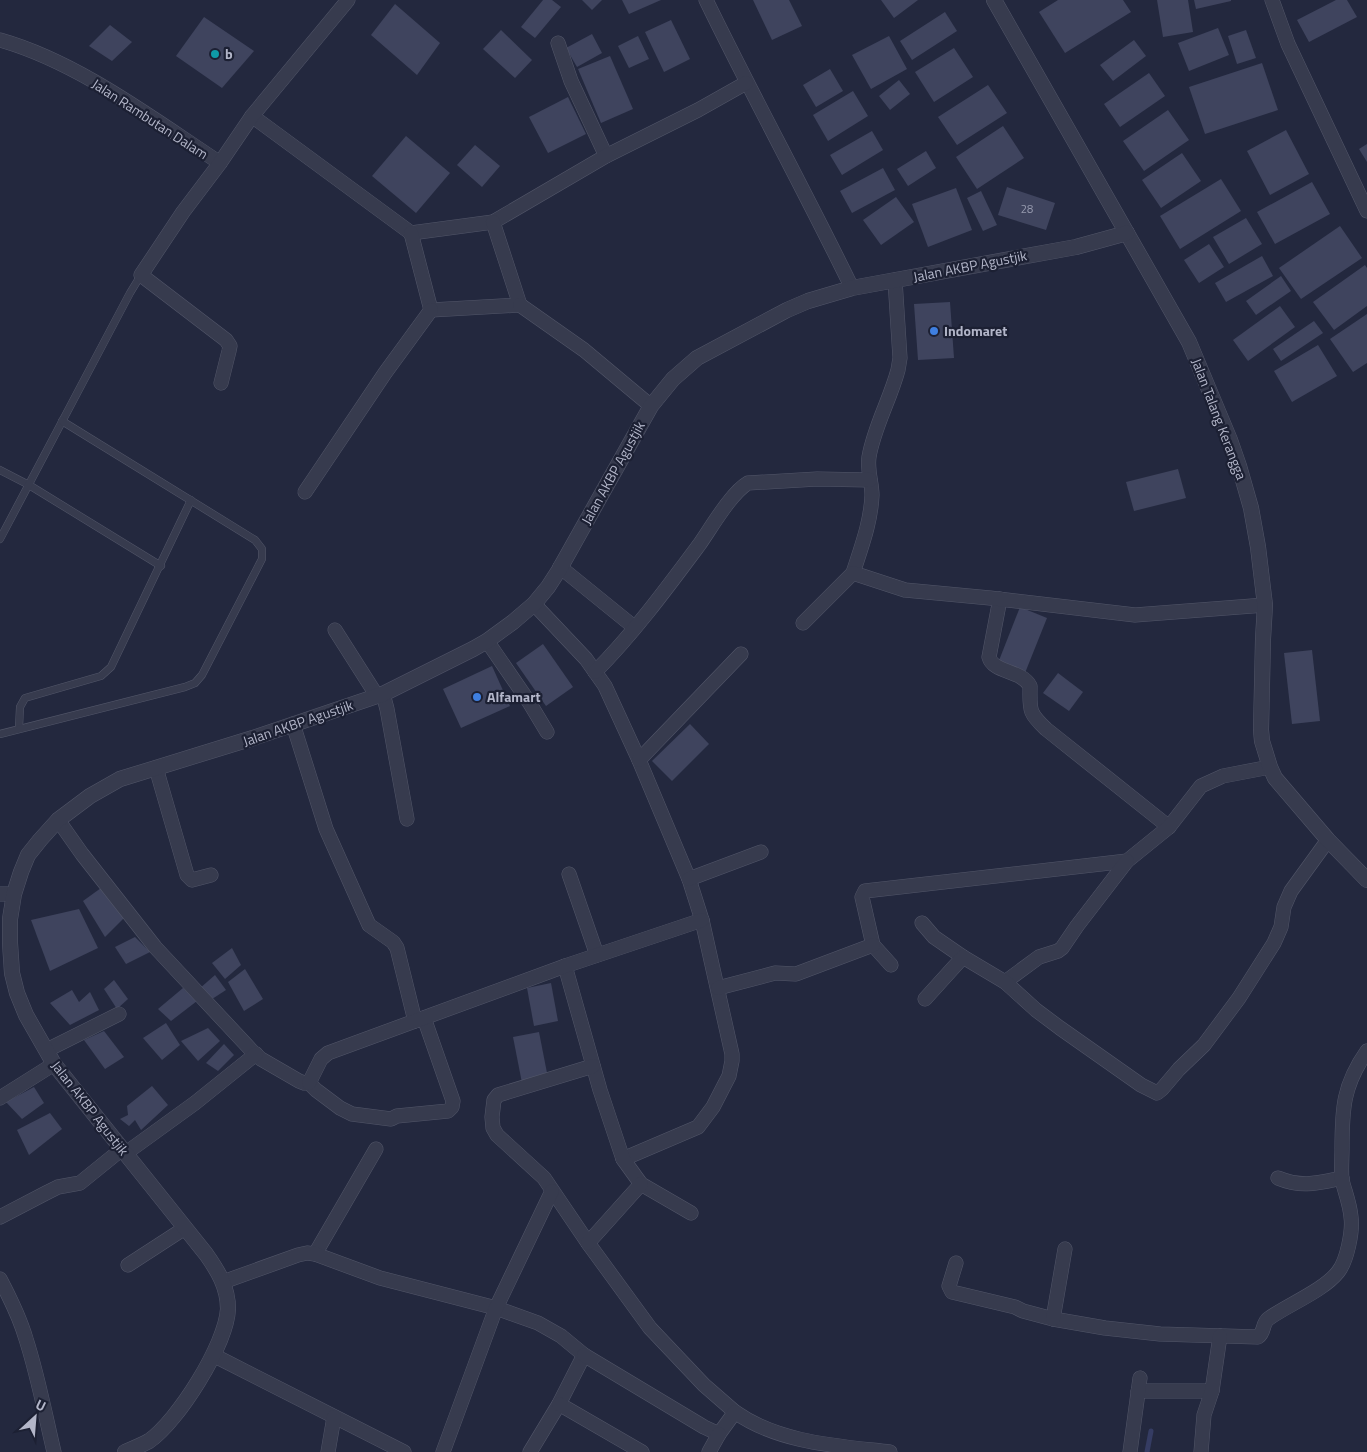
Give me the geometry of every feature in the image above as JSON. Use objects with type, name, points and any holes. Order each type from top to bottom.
[{"type":"street","name":"Jalan Rambutan Dalam","points":[[0,40],[81,75],[220,163],[252,116],[348,0]]},
{"type":"street","points":[[706,0],[746,83],[815,212],[852,288]]},
{"type":"street","name":"Jalan Talang Kerangga","points":[[994,0],[1189,342],[1230,440],[1251,508],[1265,605],[1261,730],[1262,741],[1270,767],[1282,787],[1328,840],[1367,880]]},
{"type":"street","points":[[1272,0],[1288,44],[1367,211]]},
{"type":"street","points":[[558,43],[570,81],[606,156]]},
{"type":"street","points":[[411,233],[493,222],[606,156],[698,110],[746,83]]},
{"type":"street","points":[[252,116],[411,233],[431,310]]},
{"type":"street","points":[[220,163],[183,212],[141,275],[226,340],[230,346],[221,384]]},
{"type":"street","points":[[493,222],[520,305],[584,350],[650,406]]},
{"type":"street","name":"Jalan AKBP Agustjik","points":[[125,1452],[151,1446],[183,1406],[213,1355],[226,1320],[228,1308],[224,1282],[206,1254],[54,1064],[26,1015],[17,993],[5,943],[10,919],[7,894],[28,856],[40,840],[58,820],[120,779],[254,738],[380,695],[486,641],[534,604],[548,587],[650,406],[683,369],[710,350],[787,310],[852,288],[1076,247],[1127,233]]},
{"type":"street","points":[[804,623],[853,573],[868,525],[872,493],[868,468],[870,451],[898,370],[900,358],[895,280]]},
{"type":"street","points":[[431,310],[520,305]]},
{"type":"street","points":[[305,492],[385,373],[431,310]]},
{"type":"street","points":[[595,672],[672,581],[727,506],[748,483],[784,480],[870,480]]},
{"type":"street","points":[[560,567],[634,627]]},
{"type":"street","points":[[853,573],[904,590],[1135,614],[1265,605]]},
{"type":"street","points":[[1000,599],[989,657],[990,661],[997,667],[1020,676],[1028,682],[1030,686],[1031,712],[1046,729],[1169,827]]},
{"type":"street","points":[[534,604],[586,659],[605,686],[639,760],[689,879],[702,920],[732,1061],[729,1076],[713,1107],[695,1129],[623,1159]]},
{"type":"street","points":[[335,630],[380,695],[407,819]]},
{"type":"street","points":[[486,641],[529,702],[547,732]]},
{"type":"street","points":[[639,760],[741,654]]},
{"type":"street","points":[[58,820],[82,854],[155,947],[256,1054],[299,1081],[309,1083],[334,1104],[352,1114],[391,1120],[397,1116],[448,1111],[452,1107],[453,1101],[420,1020],[396,944],[369,925],[326,829],[293,724]]},
{"type":"street","points":[[1005,982],[1039,957],[1062,948],[1127,861],[1169,827],[1202,786],[1223,776],[1270,767]]},
{"type":"street","points":[[156,768],[187,875],[192,880],[211,875]]},
{"type":"street","points":[[922,923],[934,937],[963,958],[1005,982],[1036,1010],[1100,1057],[1152,1092],[1160,1092],[1179,1069],[1204,1045],[1239,998],[1274,943],[1281,928],[1284,907],[1292,891],[1328,840]]},
{"type":"street","points":[[689,879],[761,852]]},
{"type":"street","points":[[891,965],[873,945],[862,897],[865,891],[1127,861]]},
{"type":"street","points":[[569,874],[597,955]]},
{"type":"street","points":[[309,1083],[321,1059],[328,1053],[565,966],[702,920]]},
{"type":"street","points":[[718,988],[775,973],[796,974],[873,945]]},
{"type":"street","points":[[925,999],[963,958]]},
{"type":"street","points":[[565,966],[593,1066],[623,1159],[641,1184],[691,1213]]},
{"type":"street","points":[[47,1050],[119,1014]]},
{"type":"street","points":[[956,1262],[949,1286],[952,1292],[1015,1306],[1023,1311],[1053,1319],[1145,1333],[1258,1337],[1263,1332],[1265,1322],[1327,1282],[1340,1270],[1350,1238],[1351,1217],[1342,1178],[1344,1098],[1353,1073],[1367,1051]]},
{"type":"street","points":[[0,1217],[58,1187],[80,1183],[195,1103],[256,1054]]},
{"type":"street","points":[[0,1098],[54,1064]]},
{"type":"street","points":[[593,1066],[501,1094],[494,1100],[492,1117],[495,1132],[534,1167],[650,1328],[704,1385],[735,1412],[758,1426],[790,1437],[890,1452]]},
{"type":"street","points":[[315,1254],[376,1149]]},
{"type":"street","points":[[1278,1178],[1292,1184],[1312,1184],[1342,1178]]},
{"type":"street","points":[[588,1243],[641,1184]]},
{"type":"street","points":[[443,1452],[496,1308],[552,1190]]},
{"type":"street","points":[[128,1265],[186,1228]]},
{"type":"street","points":[[1053,1319],[1065,1249]]},
{"type":"street","points":[[224,1282],[308,1253],[380,1278],[496,1308],[550,1329],[584,1355],[704,1427],[719,1434]]},
{"type":"street","points":[[0,1279],[14,1307],[26,1338],[36,1372],[54,1452]]},
{"type":"street","points":[[1201,1452],[1204,1415],[1212,1391],[1220,1336]]},
{"type":"street","points":[[213,1355],[404,1452]]},
{"type":"street","points":[[530,1452],[559,1404],[584,1355]]},
{"type":"street","points":[[1130,1452],[1145,1388],[1212,1391]]},
{"type":"street","points":[[559,1404],[642,1452]]},
{"type":"street","points":[[709,1452],[735,1412]]},
{"type":"street","points":[[328,1452],[334,1417]]},
{"type":"lane","points":[[0,539],[141,275]]},
{"type":"lane","points":[[0,734],[6,734],[19,728],[195,683],[202,675],[262,559],[262,549],[255,540],[62,421]]},
{"type":"lane","points":[[0,470],[30,485],[161,566]]},
{"type":"lane","points":[[19,728],[20,707],[25,698],[101,676],[107,672],[161,566],[191,500]]},
{"type":"building","points":[[543,0],[552,0],[561,7],[535,38],[521,27]]},
{"type":"building","points":[[582,0],[602,0],[592,10]]},
{"type":"building","points":[[622,0],[661,0],[629,14]]},
{"type":"building","points":[[753,0],[789,0],[802,26],[772,40]]},
{"type":"building","points":[[881,0],[918,0],[894,18]]},
{"type":"building","points":[[1058,0],[1123,0],[1131,12],[1065,53],[1039,12]]},
{"type":"building","points":[[1157,0],[1188,0],[1193,32],[1163,37]]},
{"type":"building","points":[[1194,0],[1231,0],[1231,1],[1196,9]]},
{"type":"building","points":[[1336,0],[1347,0],[1357,17],[1309,42],[1297,20]]},
{"type":"building","points":[[395,4],[440,43],[417,75],[371,35]]},
{"type":"building","points":[[945,12],[957,31],[912,60],[900,41]]},
{"type":"building","name":"b","points":[[204,17],[254,51],[222,88],[176,56]]},
{"type":"building","points":[[671,20],[690,59],[664,72],[645,32]]},
{"type":"building","points":[[110,25],[132,42],[112,61],[89,46]]},
{"type":"building","points":[[1218,28],[1229,55],[1189,71],[1178,43]]},
{"type":"building","points":[[501,30],[532,60],[515,78],[483,49]]},
{"type":"building","points":[[1246,30],[1256,58],[1237,64],[1228,36]]},
{"type":"building","points":[[592,34],[602,53],[577,67],[566,48]]},
{"type":"building","points":[[638,36],[649,59],[629,68],[618,46]]},
{"type":"building","points":[[889,36],[907,69],[871,89],[852,55]]},
{"type":"building","points":[[1134,40],[1146,56],[1113,81],[1100,65]]},
{"type":"building","points":[[954,48],[973,77],[934,102],[915,72]]},
{"type":"building","points":[[610,56],[633,109],[601,123],[578,69]]},
{"type":"building","points":[[1262,63],[1278,110],[1205,134],[1189,87]]},
{"type":"building","points":[[830,69],[843,91],[816,107],[803,85]]},
{"type":"building","points":[[1149,73],[1165,96],[1120,127],[1104,104]]},
{"type":"building","points":[[899,80],[910,94],[890,110],[879,96]]},
{"type":"building","points":[[988,85],[1007,113],[957,145],[938,117]]},
{"type":"building","points":[[853,91],[868,116],[828,141],[813,115]]},
{"type":"building","points":[[568,97],[586,134],[548,153],[529,117]]},
{"type":"building","points":[[1168,110],[1189,140],[1144,171],[1123,141]]},
{"type":"building","points":[[1003,126],[1024,158],[977,189],[956,157]]},
{"type":"building","points":[[1286,130],[1309,174],[1270,195],[1247,151]]},
{"type":"building","points":[[872,131],[883,150],[842,175],[830,155]]},
{"type":"building","points":[[406,136],[450,173],[416,213],[372,176]]},
{"type":"building","points":[[1367,144],[1367,162],[1359,149]]},
{"type":"building","points":[[475,145],[500,166],[482,187],[457,165]]},
{"type":"building","points":[[926,151],[936,168],[908,186],[897,169]]},
{"type":"building","points":[[1182,153],[1201,181],[1161,208],[1142,180]]},
{"type":"building","points":[[883,168],[895,190],[852,213],[840,191]]},
{"type":"building","points":[[1221,179],[1241,211],[1180,249],[1160,216]]},
{"type":"building","points":[[1312,182],[1330,214],[1275,244],[1257,212]]},
{"type":"building","points":[[1007,187],[1055,203],[1046,230],[998,215]]},
{"type":"building","points":[[956,188],[972,230],[928,247],[912,204]]},
{"type":"building","points":[[981,191],[997,225],[983,231],[967,198]]},
{"type":"building","points":[[896,197],[914,222],[881,245],[863,220]]},
{"type":"building","points":[[1246,218],[1262,244],[1229,264],[1213,237]]},
{"type":"building","points":[[1340,226],[1362,258],[1301,299],[1279,268]]},
{"type":"building","points":[[1209,244],[1224,267],[1199,283],[1184,260]]},
{"type":"building","points":[[1262,256],[1273,276],[1226,302],[1215,283]]},
{"type":"building","points":[[1365,265],[1367,268],[1367,306],[1334,330],[1313,302]]},
{"type":"building","points":[[1281,276],[1291,291],[1256,315],[1246,301]]},
{"type":"building","name":"Indomaret","points":[[950,302],[954,358],[918,360],[914,304]]},
{"type":"building","points":[[1280,306],[1295,327],[1248,361],[1233,340]]},
{"type":"building","points":[[1367,314],[1367,363],[1353,372],[1330,339]]},
{"type":"building","points":[[1314,321],[1323,333],[1281,361],[1273,349]]},
{"type":"building","points":[[1318,345],[1337,376],[1292,402],[1274,371]]},
{"type":"building","points":[[1178,469],[1186,498],[1134,511],[1126,482]]},
{"type":"building","points":[[1020,607],[1047,618],[1025,673],[998,663]]},
{"type":"building","points":[[543,644],[573,687],[546,706],[516,663]]},
{"type":"building","points":[[1312,650],[1320,721],[1292,724],[1284,653]]},
{"type":"building","name":"Alfamart","points":[[492,666],[510,706],[461,728],[443,689]]},
{"type":"building","points":[[1058,673],[1083,692],[1069,711],[1043,693]]},
{"type":"building","points":[[690,724],[709,744],[672,781],[652,761]]},
{"type":"building","points":[[101,888],[125,917],[105,937],[83,901]]},
{"type":"building","points":[[79,909],[98,948],[50,971],[31,920]]},
{"type":"building","points":[[135,937],[150,952],[126,964],[115,947]]},
{"type":"building","points":[[232,948],[241,965],[225,979],[212,963]]},
{"type":"building","points":[[245,969],[263,999],[244,1011],[228,982]]},
{"type":"building","points":[[215,975],[226,990],[209,1001],[199,989]]},
{"type":"building","points":[[114,980],[128,999],[117,1009],[104,989]]},
{"type":"building","points":[[551,983],[558,1021],[534,1026],[527,988]]},
{"type":"building","points":[[183,988],[197,1001],[171,1021],[158,1009]]},
{"type":"building","points":[[72,990],[79,1002],[90,992],[99,1010],[70,1025],[50,1003]]},
{"type":"building","points":[[166,1023],[180,1045],[162,1060],[143,1038]]},
{"type":"building","points":[[208,1028],[220,1041],[198,1061],[181,1041]]},
{"type":"building","points":[[104,1031],[124,1057],[105,1069],[84,1040]]},
{"type":"building","points":[[539,1032],[548,1078],[522,1083],[513,1037]]},
{"type":"building","points":[[224,1044],[234,1055],[218,1071],[206,1063]]},
{"type":"building","points":[[152,1086],[168,1105],[141,1130],[135,1120],[129,1126],[120,1119],[128,1115],[127,1106]]},
{"type":"building","points":[[34,1087],[44,1103],[22,1119],[6,1102]]},
{"type":"building","points":[[50,1113],[62,1129],[29,1155],[17,1130]]},
{"type":"waterway","points":[[1147,1452],[1151,1431]]},
{"type":"place","name":"b","points":[[215,54]]},
{"type":"place","name":"Indomaret","points":[[934,331]]},
{"type":"place","name":"Alfamart","points":[[477,697]]}]
